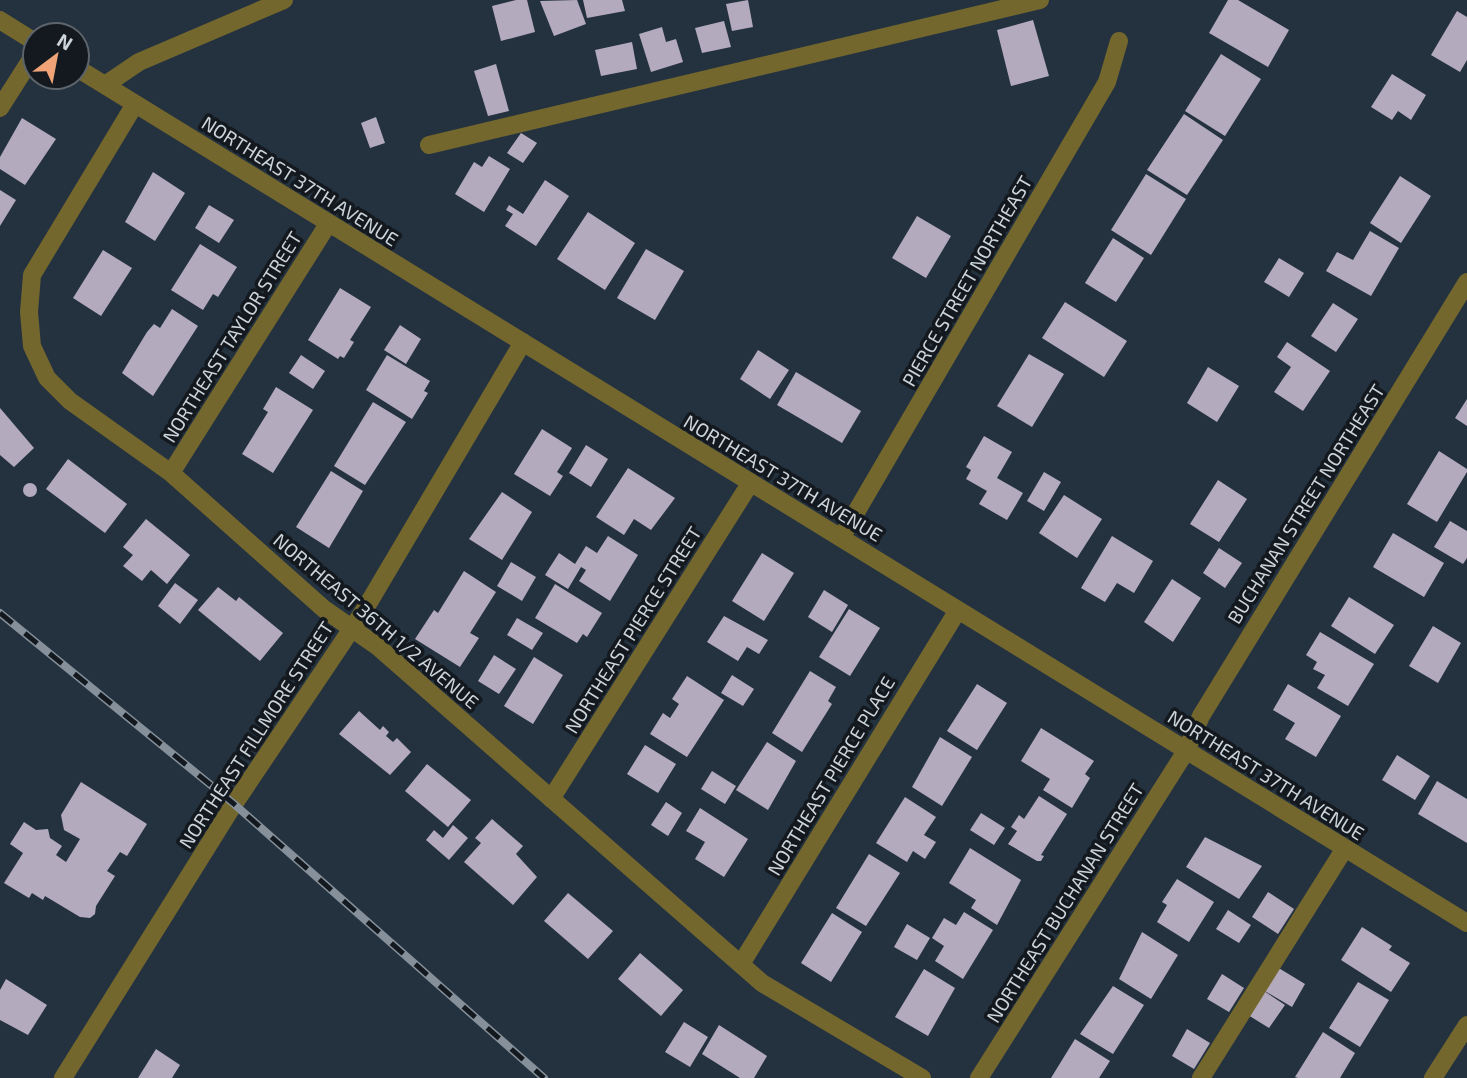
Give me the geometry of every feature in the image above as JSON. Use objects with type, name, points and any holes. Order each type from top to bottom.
[{"type":"street","points":[[105,85],[139,62],[284,0]]},
{"type":"street","points":[[429,145],[1040,0]]},
{"type":"street","points":[[0,20],[21,33]]},
{"type":"street","name":"PIERCE STREET NORTHEAST","points":[[841,538],[1107,82],[1119,41]]},
{"type":"street","points":[[0,108],[21,75]]},
{"type":"street","name":"NORTHEAST 37TH AVENUE","points":[[91,76],[1467,923]]},
{"type":"street","name":"NORTHEAST 36TH 1/2 AVENUE","points":[[135,104],[32,275],[29,312],[32,346],[47,378],[70,401],[171,473],[324,608],[377,646],[762,983],[922,1078]]},
{"type":"street","name":"NORTHEAST TAYLOR STREET","points":[[171,473],[328,224]]},
{"type":"street","name":"BUCHANAN STREET NORTHEAST","points":[[1186,751],[1200,716],[1467,282]]},
{"type":"street","name":"NORTHEAST FILLMORE STREET","points":[[63,1078],[234,804],[351,628],[523,342]]},
{"type":"street","name":"NORTHEAST PIERCE STREET","points":[[551,799],[751,482]]},
{"type":"street","name":"NORTHEAST PIERCE PLACE","points":[[741,964],[958,610]]},
{"type":"street","name":"NORTHEAST BUCHANAN STREET","points":[[979,1078],[1186,751]]},
{"type":"street","points":[[1201,1078],[1345,848]]},
{"type":"street","points":[[1433,1078],[1467,1025]]},
{"type":"building","points":[[527,0],[535,32],[501,41],[492,6]]},
{"type":"building","points":[[577,0],[586,24],[554,36],[540,1]]},
{"type":"building","points":[[583,0],[622,0],[625,11],[587,18]]},
{"type":"building","points":[[748,0],[753,27],[732,31],[726,4]]},
{"type":"building","points":[[1228,0],[1238,0],[1289,30],[1268,67],[1209,33]]},
{"type":"building","points":[[1457,11],[1467,17],[1467,60],[1460,72],[1431,55]]},
{"type":"building","points":[[1033,20],[1049,76],[1011,86],[997,30]]},
{"type":"building","points":[[724,21],[731,47],[702,53],[695,28]]},
{"type":"building","points":[[662,27],[666,42],[676,39],[683,62],[651,72],[639,34]]},
{"type":"building","points":[[632,42],[637,69],[601,76],[595,50]]},
{"type":"building","points":[[1221,54],[1261,79],[1225,136],[1185,111]]},
{"type":"building","points":[[496,64],[509,111],[488,116],[474,71]]},
{"type":"building","points":[[1392,74],[1426,95],[1411,120],[1398,111],[1392,120],[1371,107]]},
{"type":"building","points":[[1184,114],[1223,140],[1187,195],[1147,170]]},
{"type":"building","points":[[376,117],[385,143],[370,148],[361,123]]},
{"type":"building","points":[[22,118],[56,139],[25,185],[0,169],[0,157]]},
{"type":"building","points":[[521,133],[537,143],[523,163],[507,153]]},
{"type":"building","points":[[489,156],[510,169],[484,212],[455,194],[474,162],[482,167]]},
{"type":"building","points":[[153,172],[185,193],[155,241],[125,222]]},
{"type":"building","points":[[1146,174],[1186,199],[1151,255],[1111,230]]},
{"type":"building","points":[[1400,176],[1431,196],[1401,243],[1370,223]]},
{"type":"building","points":[[545,180],[569,196],[536,246],[505,226],[513,214],[506,210],[509,205],[523,214]]},
{"type":"building","points":[[0,190],[16,200],[0,226]]},
{"type":"building","points":[[209,205],[234,220],[219,243],[195,228]]},
{"type":"building","points":[[588,212],[635,243],[605,290],[557,259]]},
{"type":"building","points":[[917,216],[951,236],[926,278],[892,258]]},
{"type":"building","points":[[1370,231],[1399,248],[1371,296],[1326,271],[1337,252],[1353,260]]},
{"type":"building","points":[[1113,238],[1144,258],[1116,302],[1085,283]]},
{"type":"building","points":[[200,244],[237,267],[218,297],[213,294],[203,310],[171,290]]},
{"type":"building","points":[[646,249],[684,271],[655,320],[617,298]]},
{"type":"building","points":[[103,250],[132,268],[101,316],[73,298]]},
{"type":"building","points":[[1279,258],[1304,273],[1289,297],[1264,282]]},
{"type":"building","points":[[340,288],[371,307],[350,340],[354,342],[344,358],[340,356],[338,359],[308,340]]},
{"type":"building","points":[[1065,302],[1127,341],[1104,377],[1042,338]]},
{"type":"building","points":[[1333,303],[1358,319],[1336,352],[1311,336]]},
{"type":"building","points":[[172,309],[198,326],[153,396],[122,373],[147,332],[154,324],[160,328]]},
{"type":"building","points":[[400,325],[421,339],[406,364],[384,350]]},
{"type":"building","points":[[1287,342],[1330,371],[1303,411],[1274,392],[1291,367],[1277,357]]},
{"type":"building","points":[[758,350],[789,370],[770,399],[740,379]]},
{"type":"building","points":[[1029,354],[1064,374],[1032,427],[997,406]]},
{"type":"building","points":[[301,355],[325,371],[313,389],[289,373]]},
{"type":"building","points":[[387,355],[430,381],[424,391],[428,393],[412,419],[366,390]]},
{"type":"building","points":[[1208,367],[1239,386],[1217,422],[1187,403]]},
{"type":"building","points":[[796,372],[861,411],[842,443],[777,405]]},
{"type":"building","points":[[276,387],[313,410],[273,473],[242,454],[268,412],[263,409]]},
{"type":"building","points":[[1467,399],[1467,426],[1455,418]]},
{"type":"building","points":[[373,402],[406,422],[365,485],[334,466]]},
{"type":"building","points":[[0,408],[34,448],[14,467],[0,455]]},
{"type":"building","points":[[542,429],[572,448],[557,472],[563,476],[550,496],[514,474]]},
{"type":"building","points":[[984,436],[1012,452],[997,478],[1023,493],[1007,520],[979,504],[987,491],[966,479],[971,470],[966,467]]},
{"type":"building","points":[[586,445],[608,459],[591,487],[569,473]]},
{"type":"building","points":[[1439,451],[1467,469],[1467,472],[1437,522],[1407,504]]},
{"type":"building","points":[[68,459],[127,504],[105,533],[46,489]]},
{"type":"building","points":[[628,468],[675,498],[651,530],[634,519],[624,535],[596,517]]},
{"type":"building","points":[[331,471],[363,491],[329,548],[296,527]]},
{"type":"building","points":[[1044,472],[1061,482],[1044,511],[1027,501]]},
{"type":"building","points":[[1218,480],[1247,499],[1219,542],[1190,524]]},
{"type":"building","points":[[30,483],[35,485],[35,495],[30,497],[25,495],[23,490],[25,485]]},
{"type":"building","points":[[502,492],[532,512],[502,560],[469,539]]},
{"type":"building","points":[[1064,495],[1102,519],[1077,558],[1039,533]]},
{"type":"building","points":[[146,519],[190,555],[167,584],[151,570],[142,581],[123,566],[133,555],[123,547]]},
{"type":"building","points":[[1450,521],[1467,531],[1467,558],[1463,564],[1434,547]]},
{"type":"building","points":[[1393,533],[1444,563],[1424,597],[1373,567]]},
{"type":"building","points":[[608,536],[638,555],[610,601],[579,581],[586,570],[581,567],[568,589],[545,575],[559,553],[575,564],[586,546],[597,553]]},
{"type":"building","points":[[1112,536],[1153,561],[1134,593],[1117,583],[1105,602],[1081,588]]},
{"type":"building","points":[[1219,548],[1242,563],[1225,588],[1203,573]]},
{"type":"building","points":[[762,553],[794,573],[764,621],[732,601]]},
{"type":"building","points":[[511,562],[536,577],[522,601],[497,586]]},
{"type":"building","points":[[464,571],[496,592],[470,633],[479,638],[460,667],[415,639],[434,610],[438,613]]},
{"type":"building","points":[[1172,579],[1201,598],[1173,642],[1144,622]]},
{"type":"building","points":[[175,583],[198,600],[180,624],[158,606]]},
{"type":"building","points":[[555,584],[602,613],[587,637],[583,634],[577,643],[535,618]]},
{"type":"building","points":[[218,587],[236,601],[239,597],[283,633],[260,661],[198,610]]},
{"type":"building","points":[[824,590],[848,605],[832,632],[808,617]]},
{"type":"building","points":[[1349,597],[1394,625],[1375,654],[1331,626]]},
{"type":"building","points":[[849,609],[880,628],[850,676],[819,657]]},
{"type":"building","points":[[724,616],[768,640],[759,654],[747,647],[738,661],[707,642]]},
{"type":"building","points":[[517,618],[543,633],[532,650],[507,635]]},
{"type":"building","points":[[1433,626],[1461,643],[1438,683],[1409,666]]},
{"type":"building","points":[[1320,632],[1374,664],[1348,706],[1317,688],[1325,675],[1313,669],[1317,662],[1306,655]]},
{"type":"building","points":[[494,655],[516,669],[499,694],[478,681]]},
{"type":"building","points":[[534,657],[563,675],[533,724],[504,706]]},
{"type":"building","points":[[810,671],[836,687],[828,701],[832,704],[802,752],[772,733]]},
{"type":"building","points":[[732,675],[754,689],[743,706],[721,693]]},
{"type":"building","points":[[687,676],[724,700],[687,757],[650,734],[663,713],[670,718],[679,704],[672,699]]},
{"type":"building","points":[[977,684],[1007,703],[977,750],[947,731]]},
{"type":"building","points":[[1288,684],[1341,716],[1316,757],[1285,739],[1295,723],[1273,710]]},
{"type":"building","points":[[359,711],[380,730],[383,726],[389,732],[386,736],[393,742],[397,738],[411,752],[390,775],[339,734]]},
{"type":"building","points":[[1041,728],[1094,761],[1085,774],[1090,778],[1072,808],[1043,790],[1050,779],[1021,761]]},
{"type":"building","points":[[940,737],[972,757],[942,806],[912,787]]},
{"type":"building","points":[[767,742],[796,761],[768,810],[736,790]]},
{"type":"building","points":[[645,745],[676,764],[658,793],[627,774]]},
{"type":"building","points":[[1397,755],[1430,776],[1415,800],[1382,780]]},
{"type":"building","points":[[427,764],[471,800],[448,827],[405,791]]},
{"type":"building","points":[[712,771],[736,786],[725,804],[701,789]]},
{"type":"building","points":[[1437,781],[1467,799],[1467,843],[1418,814]]},
{"type":"building","points":[[81,782],[147,824],[127,856],[120,852],[107,871],[115,876],[96,906],[95,914],[90,918],[80,917],[45,896],[43,900],[32,893],[29,898],[4,883],[23,853],[10,844],[24,822],[36,830],[48,829],[50,838],[62,846],[56,855],[66,862],[80,839],[64,830],[61,815]]},
{"type":"building","points":[[1039,796],[1067,814],[1041,855],[1044,856],[1041,861],[1037,861],[1008,844],[1017,831],[1011,827],[1019,815],[1024,819]]},
{"type":"building","points":[[905,797],[936,817],[924,835],[936,842],[925,859],[913,851],[907,862],[876,843]]},
{"type":"building","points":[[666,802],[682,813],[668,836],[651,825]]},
{"type":"building","points":[[700,808],[748,839],[724,877],[695,859],[705,842],[686,831]]},
{"type":"building","points":[[981,813],[1005,828],[994,845],[970,830]]},
{"type":"building","points":[[492,819],[523,846],[516,854],[537,877],[513,905],[464,862],[481,843],[475,838]]},
{"type":"building","points":[[453,825],[468,838],[449,860],[426,840],[434,830],[443,838]]},
{"type":"building","points":[[1205,837],[1262,866],[1239,899],[1186,867]]},
{"type":"building","points":[[970,848],[1021,880],[997,925],[971,908],[976,900],[949,883]]},
{"type":"building","points":[[869,854],[900,873],[866,926],[836,908]]},
{"type":"building","points":[[1177,879],[1214,902],[1189,942],[1157,922],[1167,905],[1162,902]]},
{"type":"building","points":[[1268,892],[1294,909],[1278,934],[1252,917]]},
{"type":"building","points":[[568,893],[613,931],[588,959],[544,921]]},
{"type":"building","points":[[1228,910],[1251,925],[1239,943],[1216,929]]},
{"type":"building","points":[[964,912],[993,930],[963,979],[935,961],[944,946],[932,938],[944,918],[956,925]]},
{"type":"building","points":[[832,913],[862,932],[831,982],[801,963]]},
{"type":"building","points":[[907,924],[930,938],[917,960],[894,947]]},
{"type":"building","points":[[1362,927],[1392,946],[1389,950],[1410,963],[1391,992],[1341,960]]},
{"type":"building","points":[[1142,932],[1178,955],[1151,999],[1119,979]]},
{"type":"building","points":[[640,953],[683,990],[661,1016],[618,979]]},
{"type":"building","points":[[1277,967],[1305,984],[1292,1007],[1263,990]]},
{"type":"building","points":[[924,969],[955,988],[928,1036],[895,1017]]},
{"type":"building","points":[[1222,974],[1244,988],[1229,1012],[1207,999]]},
{"type":"building","points":[[6,979],[47,1005],[28,1035],[0,1020],[0,990]]},
{"type":"building","points":[[1358,982],[1389,1000],[1360,1047],[1329,1028]]},
{"type":"building","points":[[1113,986],[1144,1005],[1113,1054],[1080,1034]]},
{"type":"building","points":[[1264,991],[1285,1005],[1269,1028],[1248,1015]]},
{"type":"building","points":[[684,1022],[708,1037],[690,1067],[665,1052]]},
{"type":"building","points":[[719,1025],[767,1056],[754,1078],[740,1078],[702,1054]]},
{"type":"building","points":[[1187,1029],[1210,1043],[1194,1069],[1172,1056]]},
{"type":"building","points":[[1323,1032],[1355,1053],[1340,1078],[1295,1077]]},
{"type":"building","points":[[1075,1039],[1110,1061],[1099,1078],[1051,1078]]},
{"type":"building","points":[[156,1049],[180,1065],[172,1078],[138,1078]]},
{"type":"railway","points":[[0,613],[234,804],[544,1078]]}]
